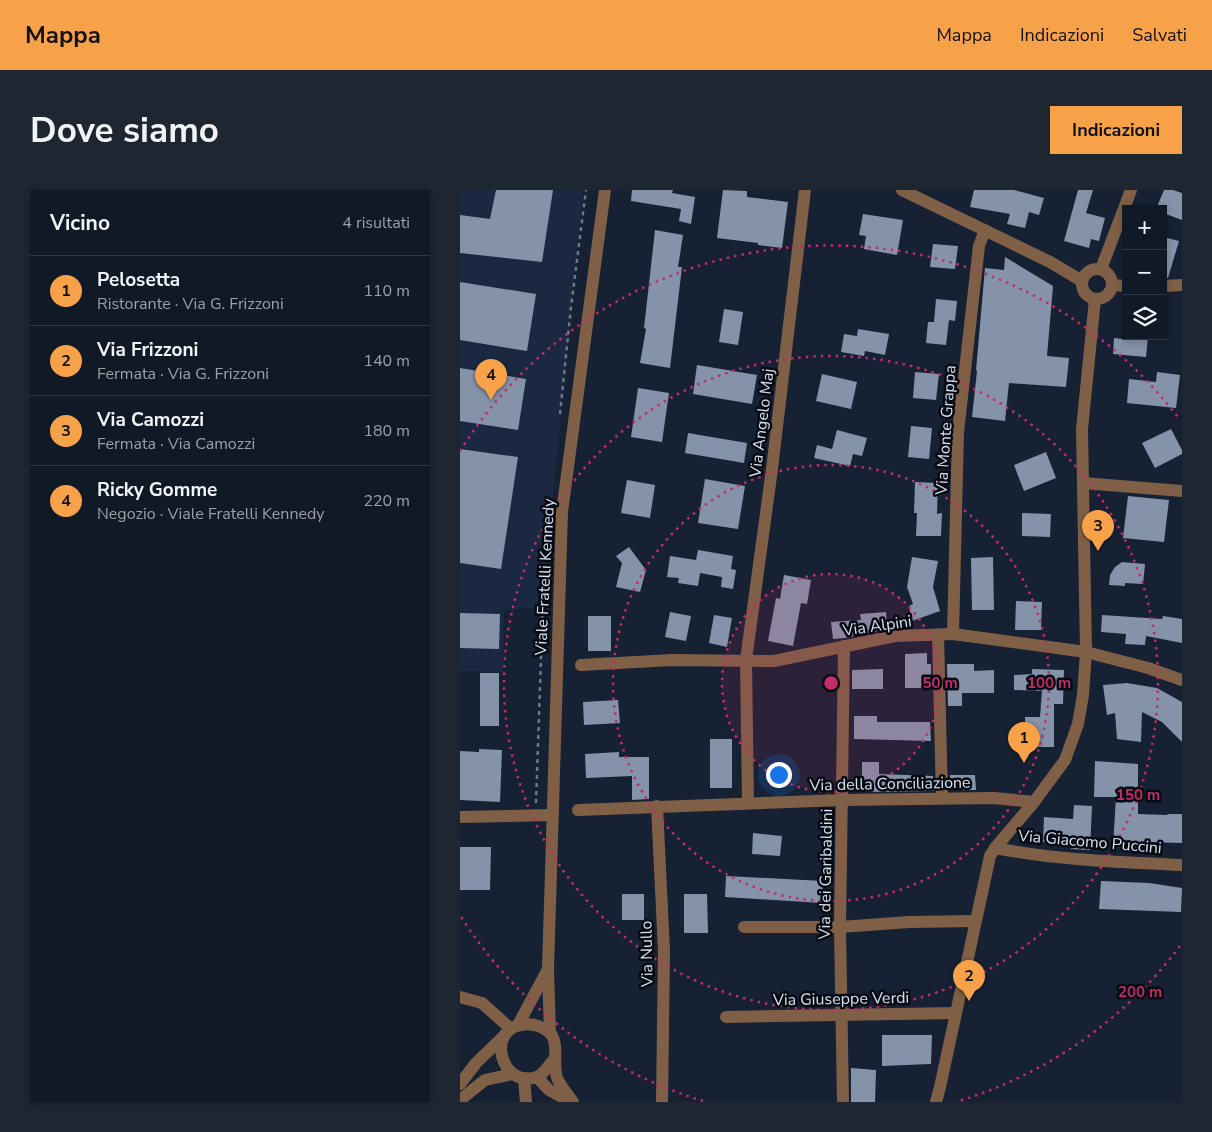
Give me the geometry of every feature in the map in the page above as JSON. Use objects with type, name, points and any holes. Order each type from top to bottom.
[{"type":"street","name":"Viale Fratelli Kennedy","points":[[550,1033],[548,968],[562,512],[605,190]]},
{"type":"street","name":"Via Angelo Maj","points":[[748,803],[746,660],[772,469],[805,190]]},
{"type":"street","points":[[902,190],[1050,262],[1082,281]]},
{"type":"street","points":[[1101,269],[1131,190]]},
{"type":"street","name":"Via Monte Grappa","points":[[953,634],[958,432],[979,246],[985,230]]},
{"type":"street","points":[[1101,269],[1109,275],[1112,284],[1106,295],[1095,299],[1084,293],[1082,281],[1084,275],[1089,270],[1101,269]]},
{"type":"street","points":[[1112,284],[1122,285]]},
{"type":"street","points":[[1167,286],[1182,285]]},
{"type":"street","points":[[936,1102],[987,866],[995,848],[1060,768],[1070,748],[1078,724],[1083,695],[1086,652],[1082,429],[1095,299]]},
{"type":"street","points":[[1083,483],[1182,491]]},
{"type":"street","name":"Via Alpini","points":[[581,665],[672,660],[774,661],[895,636],[953,634],[1086,652],[1148,668],[1182,680]]},
{"type":"street","points":[[938,635],[942,798]]},
{"type":"street","name":"Via dei Garibaldini","points":[[843,1102],[840,927],[844,646]]},
{"type":"street","name":"Via della Conciliazione","points":[[578,810],[942,798],[994,798],[1034,802]]},
{"type":"street","name":"Via Nullo","points":[[658,806],[664,951],[662,1102]]},
{"type":"street","points":[[460,817],[552,815]]},
{"type":"street","name":"Via Giacomo Puccini","points":[[995,848],[1022,853],[1112,862],[1182,865]]},
{"type":"street","points":[[744,928],[840,927],[909,922],[975,921]]},
{"type":"street","name":"Viale Fratelli Kennedy","points":[[511,1030],[548,968]]},
{"type":"street","points":[[460,997],[482,1003],[511,1030]]},
{"type":"street","name":"Via Giuseppe Verdi","points":[[726,1017],[956,1013]]},
{"type":"street","points":[[460,1084],[476,1063],[511,1030],[534,1024],[550,1033],[555,1042],[557,1079],[573,1102]]},
{"type":"street","points":[[511,1030],[500,1047],[501,1057],[506,1068],[519,1076],[526,1102]]},
{"type":"street","points":[[460,1100],[485,1080],[519,1076],[537,1077],[547,1069],[555,1058]]},
{"type":"street","points":[[537,1077],[549,1090],[573,1102]]},
{"type":"path","points":[[531,816],[537,803],[543,599]]},
{"type":"shaded area","points":[[460,190],[583,190],[542,607],[504,610],[503,672],[460,671]]},
{"type":"building","points":[[496,190],[553,190],[542,262],[460,253],[460,215],[490,219]]},
{"type":"building","points":[[632,190],[673,190],[672,193],[695,197],[691,224],[679,221],[681,209],[631,201]]},
{"type":"building","points":[[723,190],[747,191],[747,197],[788,202],[782,248],[717,238]]},
{"type":"building","points":[[974,190],[1014,190],[1044,198],[1039,215],[1029,212],[1025,228],[1007,224],[1010,214],[970,207]]},
{"type":"building","points":[[1078,190],[1093,190],[1086,213],[1105,218],[1099,241],[1091,239],[1089,248],[1064,241]]},
{"type":"building","points":[[1164,190],[1182,193],[1182,220],[1167,214],[1167,205],[1158,205]]},
{"type":"building","points":[[863,214],[903,220],[897,255],[864,249],[866,236],[859,235]]},
{"type":"building","points":[[655,230],[683,235],[678,267],[682,267],[670,368],[640,363],[646,329],[644,328]]},
{"type":"building","points":[[1167,238],[1179,241],[1167,278]]},
{"type":"building","points":[[933,244],[958,246],[955,269],[930,267]]},
{"type":"building","points":[[1005,257],[1053,286],[1047,356],[1069,358],[1066,387],[1009,383],[1005,421],[972,417],[985,268],[1004,270]]},
{"type":"building","points":[[460,282],[536,294],[527,351],[460,340]]},
{"type":"building","points":[[936,299],[957,301],[955,321],[949,320],[946,345],[926,343],[928,322],[934,322]]},
{"type":"building","points":[[724,309],[743,312],[738,345],[719,342]]},
{"type":"building","points":[[858,329],[889,334],[885,355],[865,351],[864,356],[841,352],[844,334],[857,336]]},
{"type":"building","points":[[1114,338],[1122,340],[1148,340],[1146,357],[1113,354]]},
{"type":"building","points":[[697,365],[757,375],[752,404],[693,394]]},
{"type":"building","points":[[460,368],[526,379],[518,430],[460,421]]},
{"type":"building","points":[[915,372],[939,374],[936,400],[913,398]]},
{"type":"building","points":[[1157,372],[1180,375],[1176,408],[1127,403],[1129,379],[1156,382]]},
{"type":"building","points":[[822,374],[857,382],[851,409],[816,401]]},
{"type":"building","points":[[638,388],[669,393],[662,442],[631,437]]},
{"type":"building","points":[[911,426],[932,428],[929,459],[908,457]]},
{"type":"building","points":[[1171,429],[1182,450],[1182,454],[1155,468],[1142,443]]},
{"type":"building","points":[[837,430],[867,438],[862,456],[853,454],[850,466],[814,458],[817,445],[832,449]]},
{"type":"building","points":[[688,433],[747,443],[744,463],[685,453]]},
{"type":"building","points":[[460,449],[518,457],[501,569],[460,563]]},
{"type":"building","points":[[1046,452],[1056,478],[1024,491],[1014,465]]},
{"type":"building","points":[[705,479],[745,486],[738,529],[698,523]]},
{"type":"building","points":[[627,480],[655,485],[650,518],[621,513]]},
{"type":"building","points":[[915,482],[938,483],[937,514],[942,513],[941,536],[916,536],[917,513],[914,513]]},
{"type":"building","points":[[1128,496],[1169,500],[1164,542],[1123,538]]},
{"type":"building","points":[[1022,513],[1051,514],[1050,537],[1022,536]]},
{"type":"building","points":[[629,547],[646,570],[640,592],[616,587],[622,563],[616,556]]},
{"type":"building","points":[[698,550],[733,556],[731,569],[736,570],[733,589],[721,587],[722,577],[700,573],[698,586],[678,583],[679,578],[667,577],[670,556],[696,560]]},
{"type":"building","points":[[912,557],[938,561],[933,587],[940,611],[912,621],[909,606],[913,604],[907,587]]},
{"type":"building","points":[[993,557],[994,610],[972,610],[971,558]]},
{"type":"building","points":[[1122,562],[1145,564],[1143,584],[1125,583],[1125,586],[1109,585],[1110,575],[1115,567]]},
{"type":"building","points":[[784,575],[811,580],[807,604],[801,603],[793,646],[768,641],[776,598],[780,599]]},
{"type":"building","points":[[1016,601],[1042,602],[1041,630],[1015,630]]},
{"type":"building","points":[[670,612],[691,616],[686,641],[665,637]]},
{"type":"building","points":[[886,612],[887,629],[833,639],[831,622],[861,620],[860,614]]},
{"type":"building","points":[[460,613],[500,614],[499,649],[460,648]]},
{"type":"building","points":[[714,615],[732,618],[727,647],[709,643]]},
{"type":"building","points":[[1102,615],[1162,619],[1163,616],[1182,619],[1182,643],[1146,636],[1145,645],[1125,644],[1126,634],[1101,632]]},
{"type":"building","points":[[588,616],[611,616],[611,651],[588,651]]},
{"type":"building","points":[[927,653],[927,664],[931,664],[931,688],[905,688],[905,654]]},
{"type":"building","points":[[947,664],[974,664],[974,671],[994,670],[994,693],[962,693],[962,706],[948,706]]},
{"type":"building","points":[[883,669],[883,689],[852,689],[852,670]]},
{"type":"building","points":[[1032,669],[1064,670],[1063,704],[1054,704],[1054,747],[1025,747],[1025,717],[1040,717],[1042,691],[1014,690],[1014,675],[1032,674]]},
{"type":"building","points":[[480,673],[499,673],[499,726],[480,726]]},
{"type":"building","points":[[1127,683],[1157,688],[1182,702],[1182,742],[1162,722],[1142,712],[1141,742],[1117,739],[1115,713],[1107,715],[1103,685]]},
{"type":"building","points":[[618,700],[620,723],[584,725],[583,702]]},
{"type":"building","points":[[854,716],[877,716],[877,722],[930,722],[931,741],[854,739]]},
{"type":"building","points":[[710,739],[732,739],[732,788],[710,788]]},
{"type":"building","points":[[479,749],[502,750],[500,802],[460,800],[460,751],[479,752]]},
{"type":"building","points":[[619,752],[619,757],[649,757],[649,799],[632,800],[632,776],[586,778],[585,754]]},
{"type":"building","points":[[1095,761],[1138,764],[1138,814],[1182,814],[1182,843],[1147,842],[1147,849],[1113,847],[1116,797],[1094,797]]},
{"type":"building","points":[[862,762],[879,762],[879,774],[933,776],[934,791],[862,792]]},
{"type":"building","points":[[950,775],[975,775],[976,790],[950,790]]},
{"type":"building","points":[[1074,805],[1092,806],[1090,850],[1071,849],[1072,843],[1043,842],[1044,817],[1073,819]]},
{"type":"building","points":[[753,833],[782,836],[780,856],[752,854]]},
{"type":"building","points":[[460,847],[491,847],[490,890],[460,890]]},
{"type":"building","points":[[726,876],[823,881],[822,903],[725,897]]},
{"type":"building","points":[[1101,881],[1149,883],[1182,888],[1181,912],[1099,909]]},
{"type":"building","points":[[622,894],[644,894],[644,920],[622,920]]},
{"type":"building","points":[[684,894],[707,894],[708,933],[684,933]]},
{"type":"building","points":[[882,1035],[932,1035],[931,1064],[882,1066]]},
{"type":"building","points":[[851,1068],[876,1070],[875,1102],[851,1102]]},
{"type":"place","name":"Ricky Gomme","points":[[491,400]]},
{"type":"place","name":"Via Camozzi","points":[[1098,551]]},
{"type":"place","name":"Pelosetta","points":[[1024,763]]},
{"type":"place","name":"Via Frizzoni","points":[[969,1001]]}]
